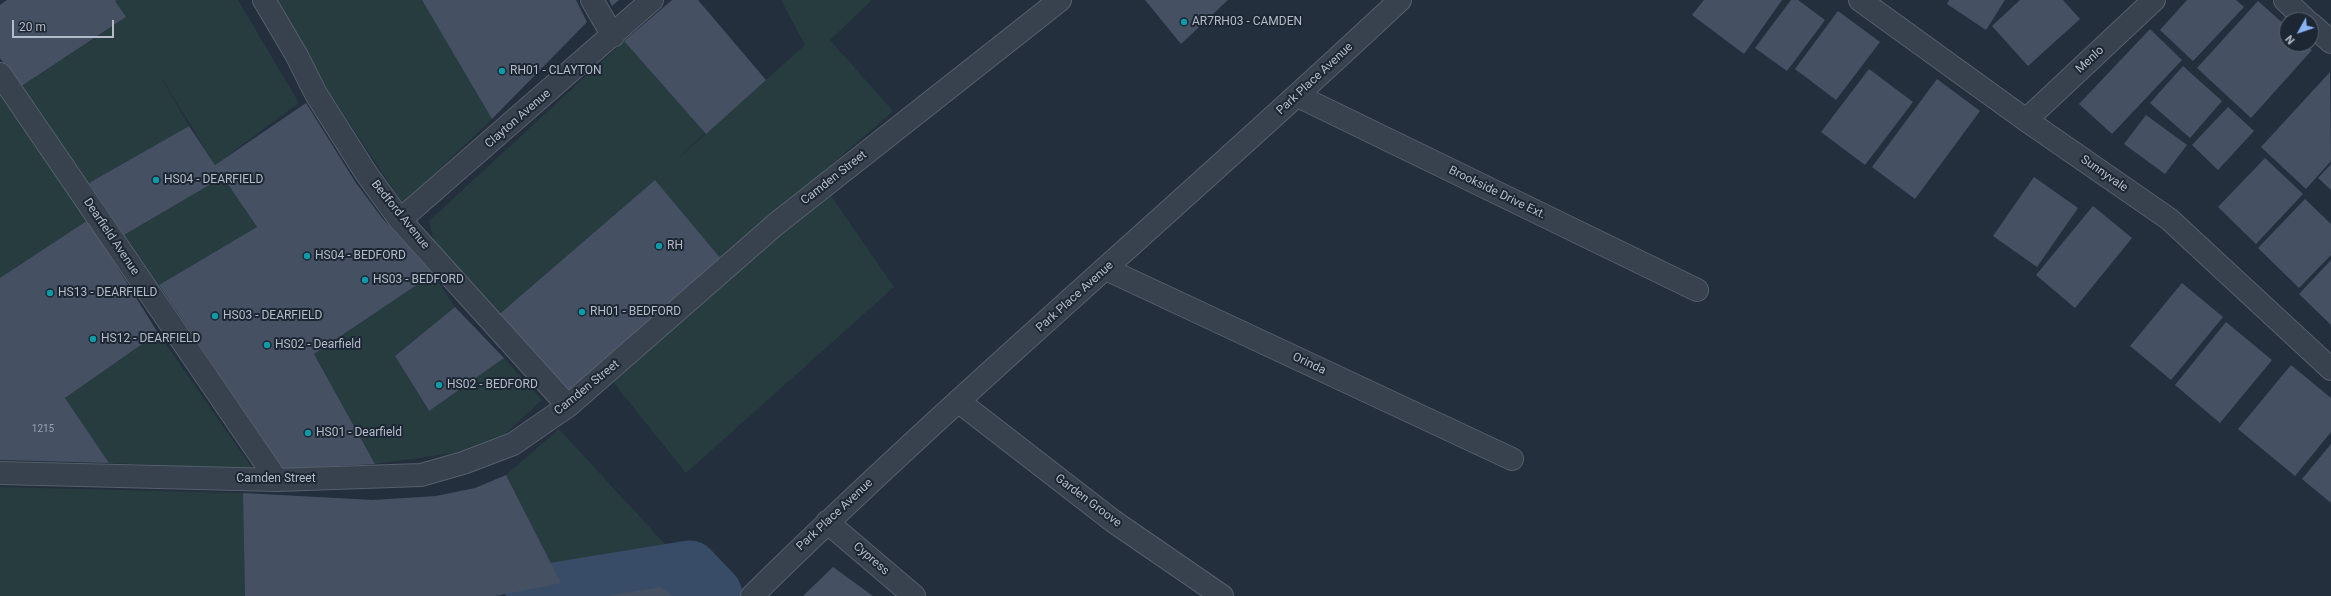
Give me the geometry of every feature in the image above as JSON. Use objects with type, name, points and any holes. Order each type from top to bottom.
[{"type":"street","name":"Bedford Avenue","points":[[264,0],[297,56],[316,94],[366,174],[400,220],[568,406]]},
{"type":"street","points":[[592,0],[613,36]]},
{"type":"street","name":"Clayton Avenue","points":[[400,220],[613,36],[652,0]]},
{"type":"street","name":"Camden Street","points":[[0,473],[277,480],[421,475],[463,463],[513,444],[568,406],[776,224],[1060,0]]},
{"type":"street","name":"Park Place Avenue","points":[[752,596],[827,522],[958,401],[1298,96],[1400,0]]},
{"type":"street","name":"Sunnyvale","points":[[1860,0],[2026,120],[2169,219],[2331,369]]},
{"type":"street","name":"Menlo","points":[[2026,120],[2154,0]]},
{"type":"street","points":[[2285,0],[2298,12]]},
{"type":"street","points":[[2319,31],[2331,42]]},
{"type":"street","name":"Dearfield Avenue","points":[[0,74],[277,480]]},
{"type":"street","name":"Brookside Drive Ext.","points":[[1298,96],[1697,290]]},
{"type":"street","name":"Orinda","points":[[1106,269],[1512,459]]},
{"type":"street","name":"Garden Groove","points":[[958,401],[1113,521],[1222,596]]},
{"type":"street","name":"Cypress","points":[[827,522],[914,596]]},
{"type":"green space","points":[[238,0],[299,103],[215,165],[158,72],[189,126],[89,183],[20,87],[125,18],[115,1]]},
{"type":"green space","points":[[268,0],[423,0],[492,119],[403,204]]},
{"type":"green space","points":[[781,0],[872,0],[830,40],[893,111],[722,260],[655,180],[496,317],[436,251],[429,221],[624,41],[705,133],[673,163],[805,45]]},
{"type":"green space","points":[[0,93],[88,220],[0,278]]},
{"type":"green space","points":[[223,177],[257,227],[159,285],[124,235]]},
{"type":"green space","points":[[831,196],[894,287],[686,473],[613,382],[696,309],[776,224]]},
{"type":"green space","points":[[433,274],[455,307],[395,356],[428,411],[504,358],[542,400],[505,434],[454,453],[375,464],[314,354]]},
{"type":"green space","points":[[158,333],[253,469],[109,463],[65,398]]},
{"type":"green space","points":[[559,429],[675,555],[561,583],[506,475]]},
{"type":"green space","points":[[0,487],[243,493],[245,596],[0,596]]},
{"type":"building","points":[[7,0],[117,0],[115,1],[126,17],[20,87],[0,58],[0,5]]},
{"type":"building","name":"RH01 - CLAYTON","points":[[422,0],[576,0],[587,22],[492,119]]},
{"type":"building","points":[[609,0],[619,0],[612,6]]},
{"type":"building","points":[[672,0],[698,0],[766,80],[706,134],[624,41]]},
{"type":"building","name":"AR7RH03 - CAMDEN","points":[[1145,0],[1228,0],[1181,44]]},
{"type":"building","points":[[1704,0],[1782,0],[1744,54],[1692,15]]},
{"type":"building","points":[[1791,0],[1798,0],[1825,20],[1787,71],[1755,48]]},
{"type":"building","points":[[1949,0],[2005,0],[1986,30],[1947,4]]},
{"type":"building","points":[[2020,0],[2063,0],[2080,19],[2028,66],[1992,26]]},
{"type":"building","points":[[2187,0],[2236,0],[2244,7],[2193,61],[2160,30]]},
{"type":"building","points":[[2258,1],[2279,20],[2279,52],[2310,52],[2251,118],[2197,68]]},
{"type":"building","points":[[1838,11],[1880,42],[1836,100],[1795,69]]},
{"type":"building","points":[[2150,29],[2182,60],[2112,134],[2079,104]]},
{"type":"building","points":[[2183,66],[2222,101],[2190,138],[2150,103]]},
{"type":"building","points":[[1869,69],[1913,102],[1865,165],[1821,132]]},
{"type":"building","points":[[2330,72],[2331,161],[2306,189],[2261,147]]},
{"type":"building","points":[[1937,79],[1980,111],[1915,199],[1872,167]]},
{"type":"building","points":[[306,103],[356,183],[383,219],[433,274],[314,354],[375,464],[283,469],[159,285],[257,227],[223,177],[124,235],[89,183],[189,126],[215,165]]},
{"type":"building","points":[[2228,107],[2254,131],[2218,170],[2192,145]]},
{"type":"building","points":[[2146,115],[2187,145],[2165,174],[2124,144]]},
{"type":"building","points":[[2265,158],[2303,194],[2256,244],[2218,207]]},
{"type":"building","points":[[2331,164],[2331,190],[2318,178]]},
{"type":"building","points":[[2034,177],[2078,208],[2037,267],[1993,236]]},
{"type":"building","name":"RH01 - BEDFORD","points":[[655,180],[722,260],[571,398],[496,317]]},
{"type":"building","points":[[2305,199],[2331,224],[2331,255],[2299,288],[2258,248]]},
{"type":"building","points":[[2093,206],[2132,238],[2075,308],[2036,275]]},
{"type":"building","points":[[88,220],[158,333],[65,398],[109,463],[0,460],[0,278]]},
{"type":"building","points":[[2331,260],[2331,325],[2299,294]]},
{"type":"building","points":[[2182,283],[2223,317],[2171,380],[2130,346]]},
{"type":"building","name":"HS02 - BEDFORD","points":[[455,307],[504,358],[429,411],[395,356]]},
{"type":"building","points":[[2226,322],[2272,360],[2220,423],[2175,385]]},
{"type":"building","points":[[2291,365],[2331,398],[2331,432],[2295,476],[2238,429]]},
{"type":"building","points":[[2331,444],[2331,503],[2302,479]]},
{"type":"building","points":[[506,475],[561,583],[496,596],[245,596],[243,493],[373,500],[436,496],[475,488]]},
{"type":"building","points":[[833,567],[873,596],[803,596]]},
{"type":"building","points":[[661,587],[672,596],[611,596],[611,595]]},
{"type":"waterway","points":[[536,596],[689,571],[712,595]]},
{"type":"place","name":"AR7RH03 - CAMDEN","points":[[1184,22]]},
{"type":"place","name":"RH01 - CLAYTON","points":[[502,71]]},
{"type":"place","name":"HS04 - DEARFIELD","points":[[156,180]]},
{"type":"place","name":"RH","points":[[659,246]]},
{"type":"place","name":"HS04 - BEDFORD","points":[[307,256]]},
{"type":"place","name":"HS03 - BEDFORD","points":[[365,280]]},
{"type":"place","name":"HS13 - DEARFIELD","points":[[50,293]]},
{"type":"place","name":"RH01 - BEDFORD","points":[[582,312]]},
{"type":"place","name":"HS03 - DEARFIELD","points":[[215,316]]},
{"type":"place","name":"HS12 - DEARFIELD","points":[[93,339]]},
{"type":"place","name":"HS02 - Dearfield","points":[[267,345]]},
{"type":"place","name":"HS02 - BEDFORD","points":[[439,385]]},
{"type":"place","name":"HS01 - Dearfield","points":[[308,433]]}]
